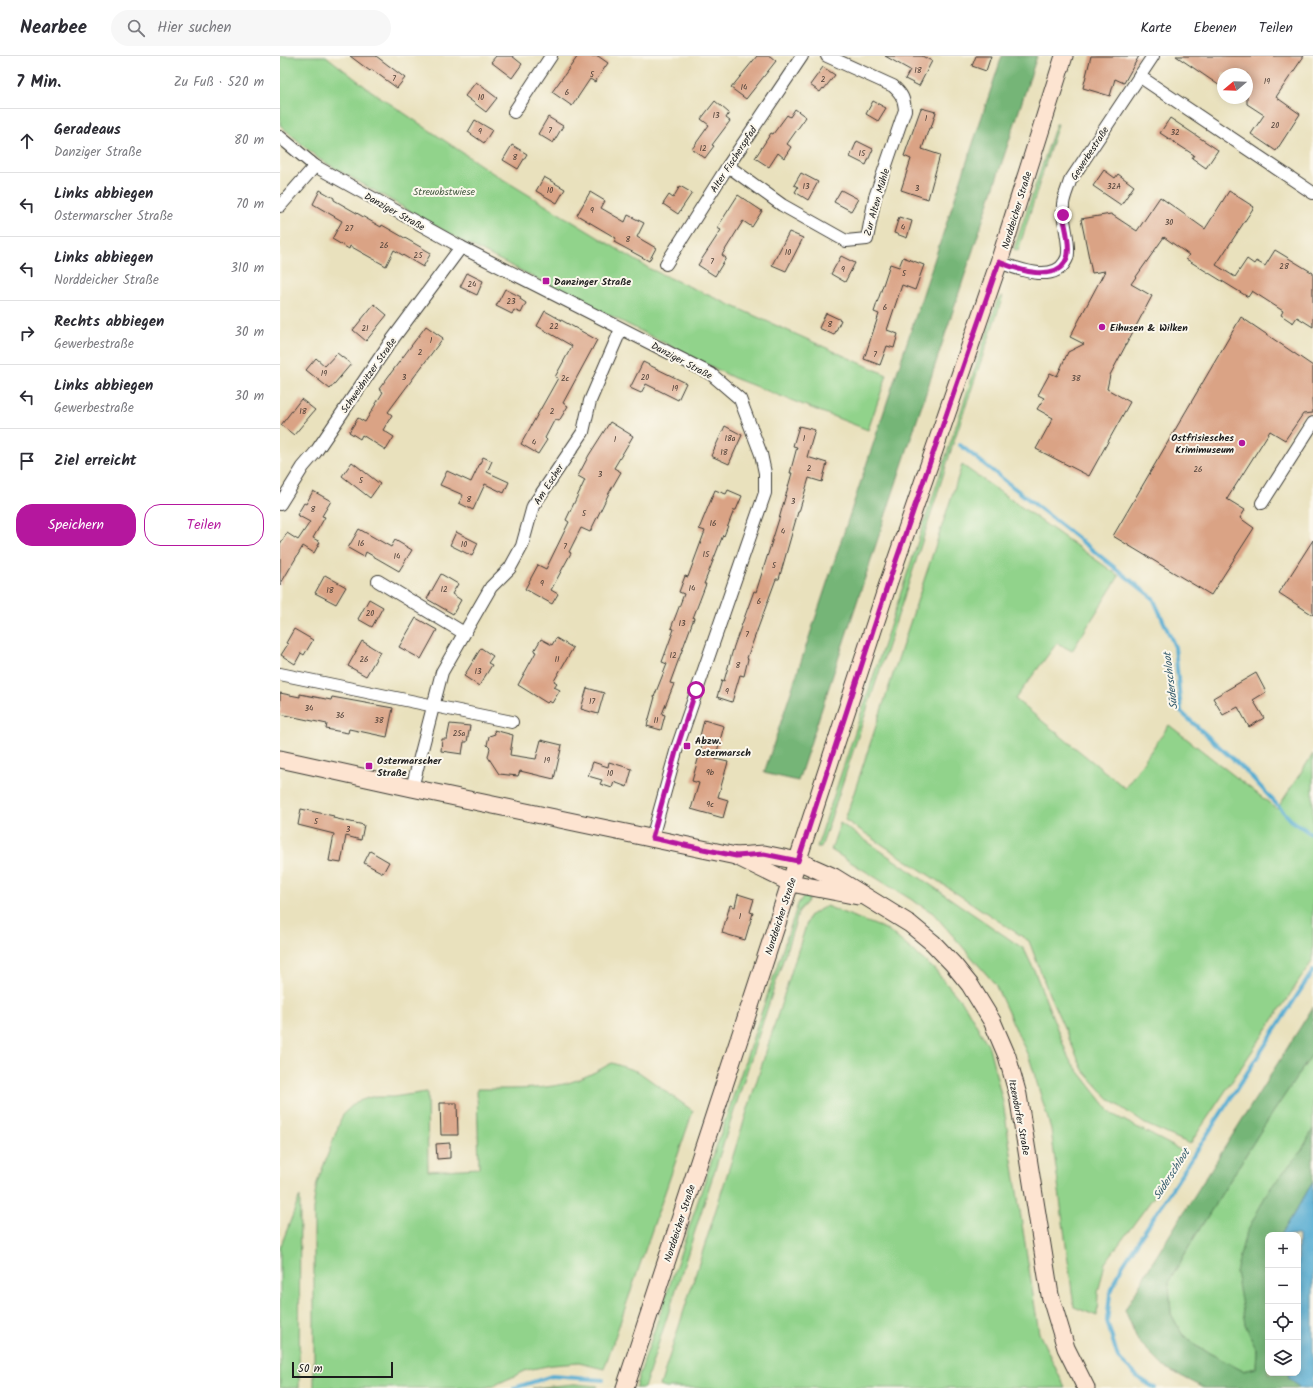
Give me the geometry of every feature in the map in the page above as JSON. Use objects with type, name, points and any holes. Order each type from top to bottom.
[{"type":"main road","name":"Norddeicher Straße","points":[[625,1388],[885,592],[999,262],[1064,56]]},
{"type":"main road","points":[[280,759],[736,856],[791,883]]},
{"type":"main road","points":[[736,856],[764,854],[798,861]]},
{"type":"main road","name":"Itzendorfer Straße","points":[[798,861],[834,877],[910,924],[933,943],[953,964],[970,985],[992,1021],[1007,1056],[1018,1095],[1050,1295],[1066,1348],[1086,1388]]},
{"type":"main road","name":"Itzendorfer Straße","points":[[791,883],[866,898]]},
{"type":"street","points":[[514,112],[552,56]]},
{"type":"street","name":"Alter Fischerspfad","points":[[666,264],[728,166],[802,56]]},
{"type":"street","name":"Zur Alten Mühle","points":[[728,166],[782,205],[846,241],[867,239],[875,197],[905,110],[904,98],[893,86],[827,56]]},
{"type":"street","name":"Gewerbestraße","points":[[999,262],[1036,273],[1050,273],[1063,266],[1068,256],[1063,202],[1070,181],[1153,56]]},
{"type":"street","points":[[1139,76],[1313,193]]},
{"type":"street","name":"Danziger Straße","points":[[280,137],[314,166],[460,247],[711,374],[740,398],[760,454],[765,473],[765,493],[762,506],[677,748],[652,838]]},
{"type":"street","points":[[280,206],[314,166]]},
{"type":"street","name":"Schweidnitzer Straße","points":[[280,504],[303,467],[315,453],[389,344],[460,247]]},
{"type":"street","name":"Am Escher","points":[[412,788],[442,672],[491,587],[510,568],[522,546],[533,506],[583,432],[590,401],[621,329]]},
{"type":"street","points":[[1262,503],[1313,423]]},
{"type":"street","points":[[378,581],[464,633]]},
{"type":"street","points":[[280,674],[433,704],[512,722]]},
{"type":"green space","name":"Streuobstwiese","points":[[280,56],[326,56],[367,88],[491,172],[650,269],[887,375],[868,430],[734,378],[464,242],[319,159],[280,125]]},
{"type":"green space","points":[[1002,56],[1037,56],[798,781],[764,773]]},
{"type":"green space","points":[[1056,124],[1058,124],[1018,251],[1014,249]]},
{"type":"green space","points":[[1003,296],[825,836],[821,847],[817,847],[998,299]]},
{"type":"green space","points":[[962,465],[1119,576],[1072,651],[1057,643],[1015,699],[1125,788],[1169,725],[1277,809],[1313,754],[1313,960],[1190,1144],[1145,1124],[1109,1099],[1083,1070],[1049,994],[1029,941],[845,820]]},
{"type":"green space","points":[[840,823],[1024,949],[1034,970],[1069,1059],[1112,1114],[1186,1153],[1105,1263],[1098,1293],[1097,1316],[1074,1307],[1051,1129],[1030,1060],[995,984],[933,913],[831,850]]},
{"type":"green space","points":[[808,894],[811,895],[808,901],[799,911],[644,1388],[635,1388],[798,904],[802,898]]},
{"type":"green space","points":[[826,906],[888,930],[934,969],[966,1007],[989,1047],[1003,1102],[1039,1333],[1065,1388],[666,1388],[660,1386],[809,916]]},
{"type":"green space","points":[[1313,1007],[1313,1053],[1260,1132],[1194,1238],[1169,1282],[1171,1314],[1182,1334],[1196,1346],[1243,1371],[1256,1368],[1257,1351],[1245,1324],[1236,1272],[1245,1236],[1268,1191],[1302,1150],[1313,1129],[1313,1182],[1283,1232],[1265,1232],[1265,1376],[1289,1376],[1300,1388],[1204,1388],[1164,1367],[1138,1341],[1125,1310],[1152,1263]]},
{"type":"green space","points":[[1313,1053],[1313,1129],[1302,1150],[1268,1191],[1245,1324],[1257,1351],[1256,1368],[1243,1371],[1196,1346],[1182,1334],[1171,1314],[1169,1282],[1194,1238],[1260,1132]]},
{"type":"green space","points":[[612,1063],[639,1072],[693,1111],[604,1369],[579,1363],[552,1365],[527,1370],[493,1386],[482,1388],[314,1388],[314,1201],[317,1183],[343,1114],[356,1102],[371,1097],[393,1097],[427,1092],[428,1171],[479,1168],[477,1089],[532,1088],[564,1084],[583,1078]]},
{"type":"green space","points":[[300,1196],[299,1388],[280,1388],[280,1248]]},
{"type":"green space","points":[[574,1384],[598,1386],[597,1388],[532,1388]]},
{"type":"water","points":[[1313,1182],[1313,1388],[1300,1388],[1289,1376],[1301,1376],[1301,1232],[1283,1232]]},
{"type":"building","points":[[350,56],[376,56],[405,78],[397,88]]},
{"type":"building","points":[[496,56],[512,56],[522,64],[512,78],[491,62]]},
{"type":"building","points":[[578,56],[598,56],[608,63],[595,82],[590,79],[572,106],[552,92]]},
{"type":"building","points":[[757,56],[770,56],[776,61],[746,99],[731,88]]},
{"type":"building","points":[[885,56],[922,56],[932,61],[919,86],[905,79],[910,70]]},
{"type":"building","points":[[976,56],[991,56],[986,71],[972,66]]},
{"type":"building","points":[[1091,56],[1139,56],[1124,83],[1115,79],[1110,96],[1083,88]]},
{"type":"building","points":[[1176,56],[1304,56],[1276,97],[1300,114],[1276,151],[1251,134],[1264,115],[1247,104],[1253,104],[1253,68],[1217,68],[1217,84]]},
{"type":"building","points":[[823,67],[835,75],[820,92],[810,85]]},
{"type":"building","points":[[476,82],[497,98],[486,112],[465,96]]},
{"type":"building","points":[[715,101],[729,113],[726,118],[730,121],[712,145],[714,146],[705,158],[692,149],[709,125],[701,119]]},
{"type":"building","points":[[873,101],[886,108],[878,121],[866,114]]},
{"type":"building","points":[[921,108],[936,112],[922,149],[940,155],[928,199],[901,190],[911,159],[904,156]]},
{"type":"building","points":[[795,109],[806,117],[787,144],[791,147],[784,158],[778,153],[769,167],[755,158],[771,133],[773,134],[787,115],[790,117]]},
{"type":"building","points":[[548,117],[563,126],[553,143],[538,134]]},
{"type":"building","points":[[1170,118],[1218,150],[1206,168],[1192,158],[1194,155],[1160,133]]},
{"type":"building","points":[[475,120],[492,130],[484,143],[468,132]]},
{"type":"building","points":[[857,141],[873,149],[866,165],[850,157]]},
{"type":"building","points":[[512,145],[527,154],[518,169],[503,160]]},
{"type":"building","points":[[1104,170],[1115,178],[1118,174],[1134,186],[1121,205],[1093,186]]},
{"type":"building","points":[[801,173],[818,182],[808,200],[795,192],[798,187],[794,185]]},
{"type":"building","points":[[544,177],[565,189],[557,203],[536,191]]},
{"type":"building","points":[[680,186],[692,193],[678,214],[663,204],[669,195],[673,198]]},
{"type":"building","points":[[320,190],[334,198],[334,200],[381,227],[382,225],[431,253],[423,267],[394,250],[386,266],[350,246],[349,249],[332,239],[342,221],[313,204]]},
{"type":"building","points":[[841,190],[858,199],[851,211],[834,202]]},
{"type":"building","points":[[1229,191],[1254,207],[1216,265],[1235,277],[1247,259],[1254,264],[1256,261],[1265,266],[1275,250],[1313,273],[1313,327],[1297,317],[1293,323],[1281,315],[1283,311],[1252,291],[1248,297],[1186,259],[1189,255],[1164,237],[1131,284],[1152,296],[1110,375],[1107,389],[1130,402],[1089,476],[1036,449],[1053,418],[1037,409],[1044,398],[1038,395],[1050,373],[1057,376],[1068,352],[1084,344],[1070,337],[1105,271],[1092,273],[1081,219],[1111,214],[1137,231],[1160,197],[1205,229]]},
{"type":"building","points":[[590,192],[605,201],[601,208],[625,222],[628,215],[644,223],[637,237],[656,248],[649,261],[614,242],[616,238],[577,215]]},
{"type":"building","points":[[738,195],[762,211],[752,227],[743,221],[722,255],[726,258],[715,276],[698,265],[721,230],[717,228]]},
{"type":"building","points":[[899,217],[912,221],[907,238],[894,233]]},
{"type":"building","points":[[789,232],[803,238],[786,271],[772,265]]},
{"type":"building","points":[[841,256],[855,263],[845,282],[831,274]]},
{"type":"building","points":[[903,257],[924,265],[915,290],[902,285],[887,330],[898,334],[894,348],[887,346],[880,365],[864,359],[879,314],[874,312],[890,264],[899,267]]},
{"type":"building","points":[[467,273],[483,281],[477,295],[460,287]]},
{"type":"building","points":[[505,289],[521,297],[520,299],[526,303],[521,313],[514,310],[512,314],[496,306]]},
{"type":"building","points":[[374,304],[387,315],[366,341],[353,330]]},
{"type":"building","points":[[545,311],[597,340],[563,403],[568,406],[559,421],[555,419],[545,438],[547,440],[538,454],[521,444],[558,378],[555,377],[572,346],[537,326]]},
{"type":"building","points":[[826,313],[841,320],[834,335],[819,328]]},
{"type":"building","points":[[1241,317],[1313,366],[1313,413],[1303,414],[1285,440],[1270,431],[1227,499],[1245,510],[1240,518],[1254,528],[1211,595],[1113,536]]},
{"type":"building","points":[[426,326],[443,338],[388,412],[392,415],[383,430],[394,437],[386,450],[362,435],[360,439],[349,432],[358,418],[365,422],[383,392],[379,389]]},
{"type":"building","points":[[337,353],[351,364],[330,389],[306,370],[316,358],[325,366]]},
{"type":"building","points":[[643,362],[686,383],[678,400],[646,384],[641,393],[630,388]]},
{"type":"building","points":[[301,399],[315,410],[294,435],[281,425]]},
{"type":"building","points":[[610,422],[633,436],[614,468],[621,472],[590,532],[581,528],[569,552],[571,553],[551,590],[558,594],[552,604],[525,589],[538,565],[546,569],[569,522],[566,520],[585,480],[578,476],[589,455]]},
{"type":"building","points":[[725,426],[742,435],[729,464],[711,456]]},
{"type":"building","points":[[799,426],[815,430],[807,457],[827,463],[822,482],[809,478],[779,579],[776,579],[747,658],[744,676],[740,675],[732,702],[717,697],[722,680],[724,681],[734,646],[754,591],[756,592],[779,519],[792,473],[790,473],[797,447],[793,446]]},
{"type":"building","points":[[483,457],[492,461],[487,472],[509,482],[504,493],[485,484],[473,510],[459,503],[463,495],[440,485],[447,471],[471,482]]},
{"type":"building","points":[[352,462],[380,484],[370,498],[342,476]]},
{"type":"building","points":[[715,490],[726,494],[728,490],[742,496],[736,510],[734,510],[724,536],[723,535],[704,584],[706,584],[670,683],[674,684],[662,714],[665,715],[661,730],[647,726],[654,697],[667,664],[662,662],[674,629],[671,628],[684,594],[679,592],[685,576],[688,577],[705,531],[699,529]]},
{"type":"building","points":[[313,491],[331,501],[322,516],[325,517],[313,538],[320,542],[314,553],[303,546],[280,585],[280,544],[287,533],[298,540],[310,522],[297,515],[304,503],[306,504]]},
{"type":"building","points":[[359,529],[391,547],[395,540],[412,550],[399,571],[366,552],[364,557],[348,548]]},
{"type":"building","points":[[456,532],[478,543],[472,556],[450,545]]},
{"type":"building","points":[[1313,540],[1313,615],[1279,593]]},
{"type":"building","points":[[441,574],[458,584],[452,594],[461,600],[453,614],[427,599]]},
{"type":"building","points":[[325,575],[346,587],[336,604],[315,593]]},
{"type":"building","points":[[369,599],[383,607],[372,627],[358,619]]},
{"type":"building","points":[[416,618],[437,630],[421,659],[399,647]]},
{"type":"building","points":[[294,629],[313,640],[304,655],[301,653],[295,664],[281,655],[288,644],[286,643]]},
{"type":"building","points":[[556,638],[573,648],[554,681],[557,683],[554,687],[560,690],[552,703],[549,701],[547,703],[518,685],[536,652],[534,651],[541,639],[552,645]]},
{"type":"building","points":[[362,641],[380,652],[366,676],[348,666]]},
{"type":"building","points":[[481,648],[493,656],[488,663],[492,665],[479,686],[464,676]]},
{"type":"building","points":[[1256,673],[1266,692],[1253,700],[1264,718],[1249,727],[1238,707],[1223,715],[1213,698]]},
{"type":"building","points":[[587,688],[604,693],[598,714],[581,709]]},
{"type":"building","points":[[280,693],[300,697],[300,694],[331,700],[332,697],[393,708],[387,737],[349,729],[348,733],[326,729],[327,724],[280,714]]},
{"type":"building","points":[[704,720],[724,726],[715,759],[728,762],[718,797],[728,800],[723,818],[691,809],[699,783],[692,781],[704,738],[700,736]]},
{"type":"building","points":[[450,724],[470,726],[467,742],[464,742],[462,754],[441,751],[442,739],[447,739]]},
{"type":"building","points":[[494,730],[513,735],[510,755],[536,759],[541,740],[562,745],[554,779],[520,771],[518,776],[499,774],[488,757],[490,748],[487,745],[489,736],[495,734]]},
{"type":"building","points":[[593,762],[608,767],[609,762],[632,769],[627,787],[614,782],[612,788],[600,784],[602,780],[588,776]]},
{"type":"building","points":[[301,809],[334,816],[333,818],[364,825],[361,840],[346,836],[341,863],[329,861],[334,834],[298,825]]},
{"type":"building","points":[[370,851],[389,862],[383,873],[364,863]]},
{"type":"building","points":[[738,894],[754,899],[750,912],[753,913],[745,940],[722,933],[730,905],[735,907]]},
{"type":"building","points":[[440,1103],[457,1103],[458,1135],[441,1135]]},
{"type":"building","points":[[450,1143],[450,1158],[437,1159],[436,1144]]},
{"type":"waterway","name":"Süderschloot","points":[[960,445],[1153,598],[1175,647],[1181,712],[1247,772],[1291,820],[1313,835]]},
{"type":"waterway","name":"Süderschloot","points":[[1155,1388],[1139,1378],[1118,1358],[1107,1321],[1110,1294],[1122,1266],[1313,971]]},
{"type":"waterway","points":[[514,1388],[552,1376],[603,1380]]},
{"type":"place","name":"Danzinger Straße","points":[[546,281]]},
{"type":"place","name":"Eihusen & Wilken","points":[[1102,327]]},
{"type":"place","name":"Ostfrisiesches Krimimuseum","points":[[1242,443]]},
{"type":"place","name":"Abzw. Ostermarsch","points":[[687,746]]},
{"type":"place","name":"Ostermarscher Straße","points":[[369,766]]},
{"type":"route","points":[[696,690],[677,748],[652,838],[736,856],[764,854],[798,861],[888,584],[999,262],[1036,273],[1050,273],[1063,266],[1068,256],[1068,245],[1063,215]]}]
